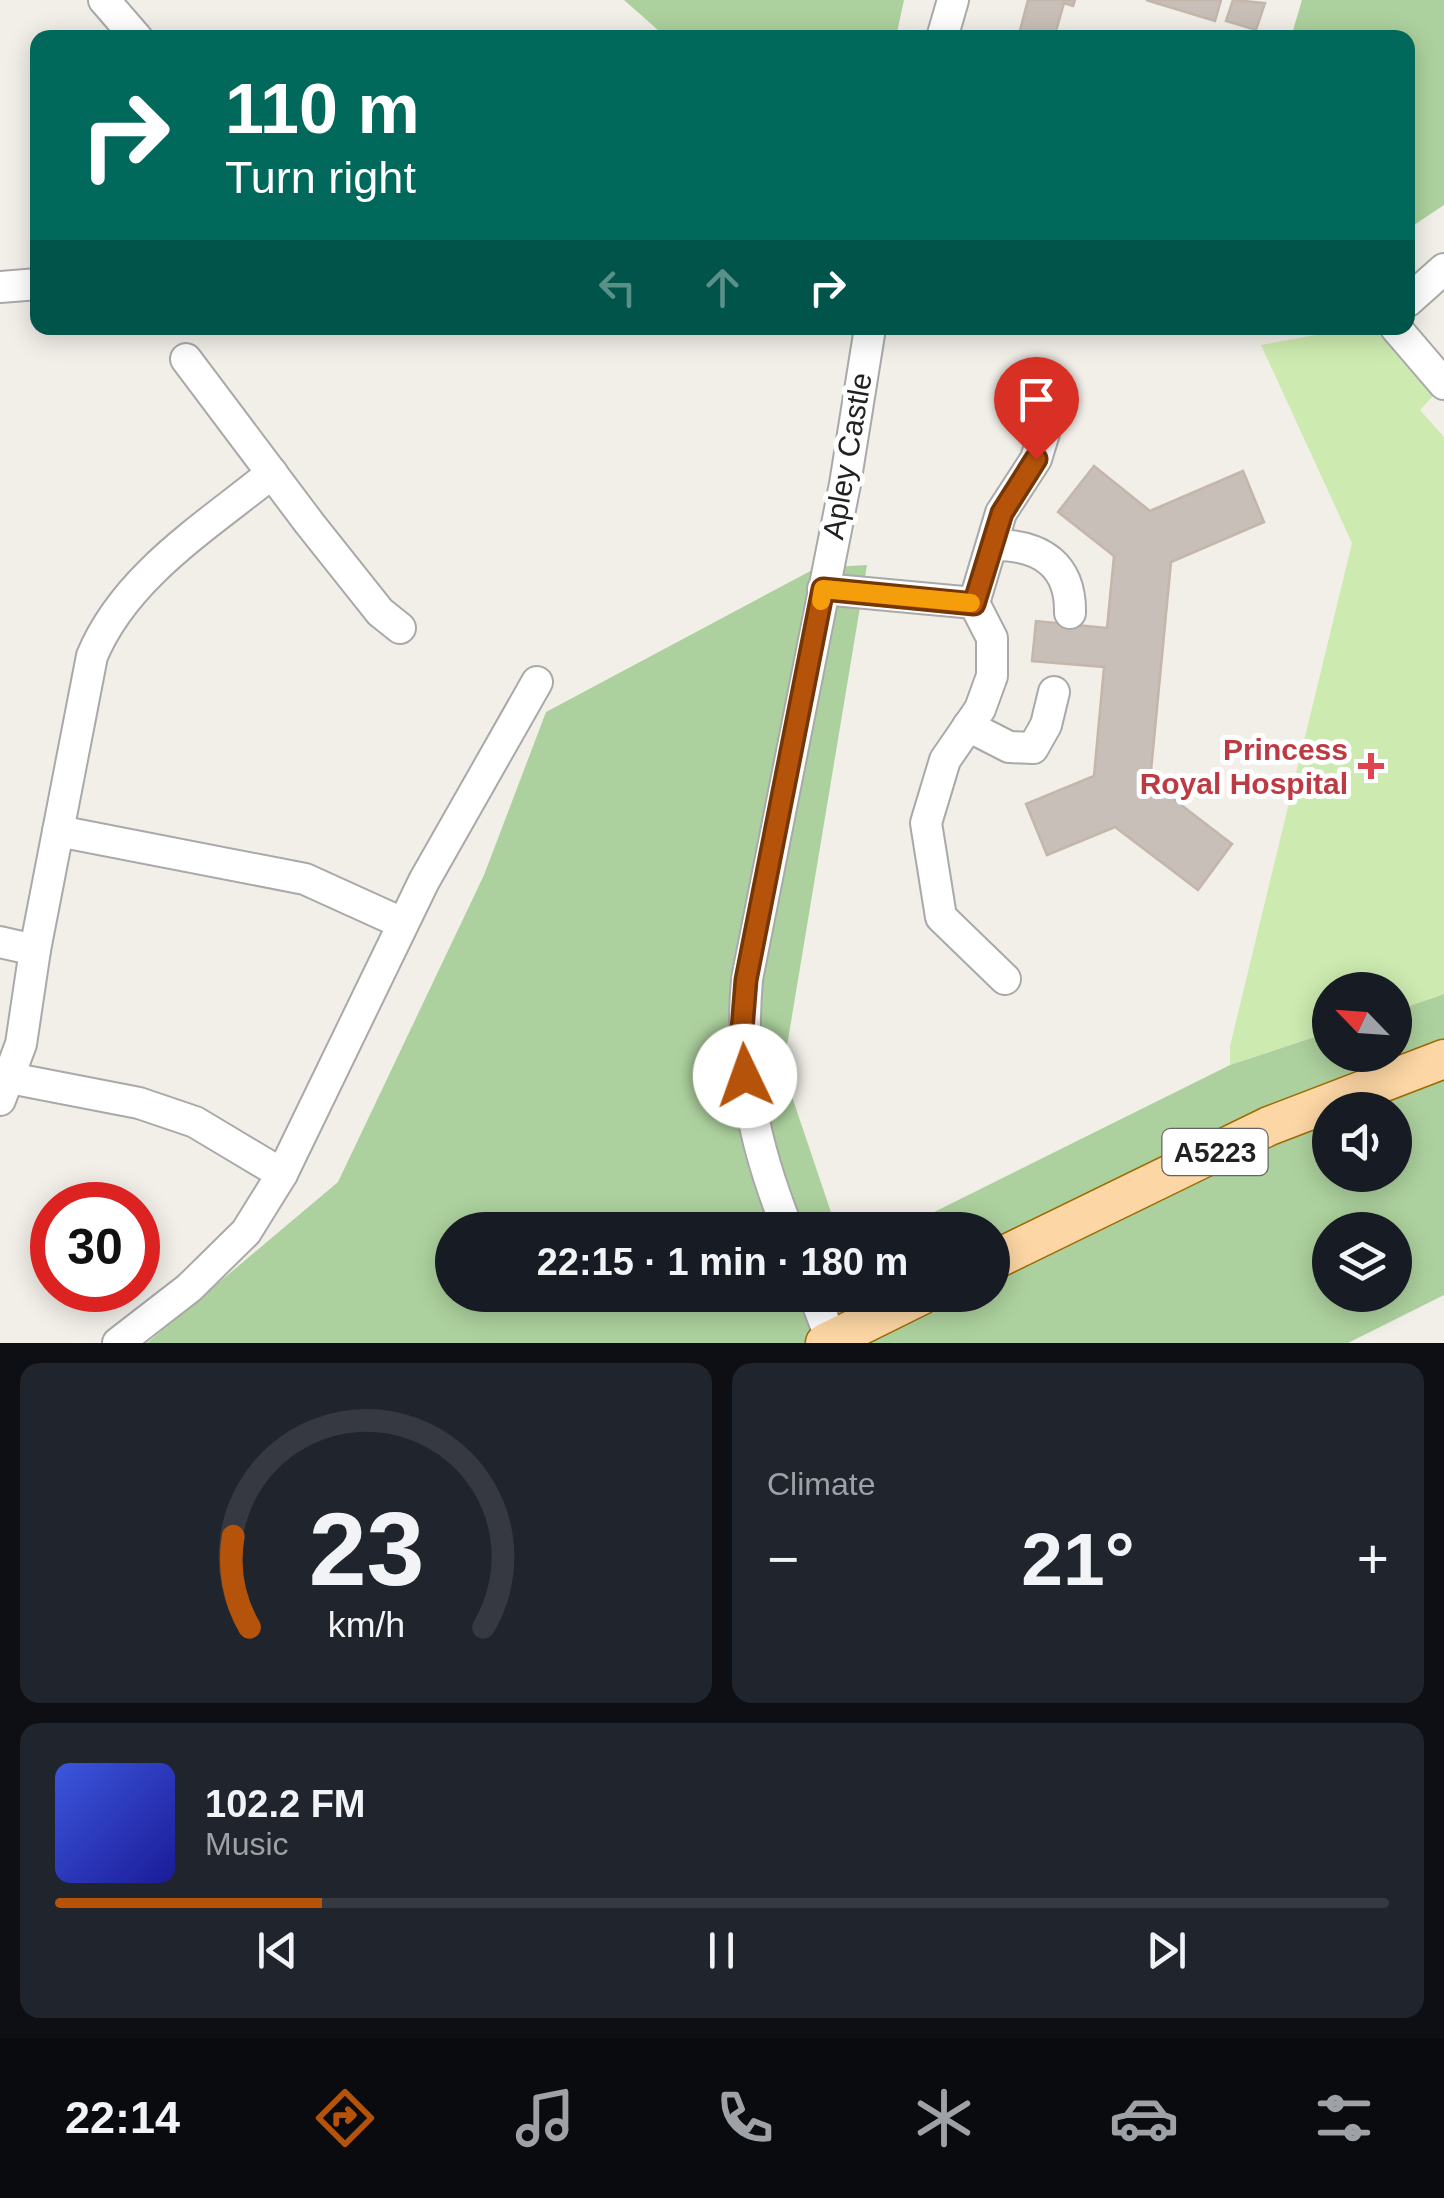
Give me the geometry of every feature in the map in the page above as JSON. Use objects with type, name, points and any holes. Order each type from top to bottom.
[{"type":"main road","name":"A5223","points":[[1010,1252],[1269,1126],[1444,1059]]},
{"type":"main road","points":[[828,1341],[887,1312]]},
{"type":"street","points":[[104,0],[130,30]]},
{"type":"street","points":[[944,30],[953,0]]},
{"type":"street","points":[[1415,295],[1444,269]]},
{"type":"street","points":[[0,287],[30,285]]},
{"type":"street","name":"Apley Castle","points":[[781,1212],[762,1167],[749,1109],[741,1042],[746,980],[846,484],[869,335]]},
{"type":"street","points":[[1402,335],[1444,384]]},
{"type":"street","points":[[186,359],[380,612],[400,628]]},
{"type":"street","points":[[1005,980],[941,917],[926,824],[945,760],[968,726],[992,676],[992,638],[974,604],[1002,513],[1036,459],[1048,420]]},
{"type":"street","points":[[272,474],[148,575],[102,632],[92,656],[34,950],[21,1044],[5,1089],[139,1103],[195,1122],[282,1174]]},
{"type":"street","points":[[995,545],[1030,548],[1059,566],[1068,582],[1070,614]]},
{"type":"street","points":[[823,589],[974,604]]},
{"type":"street","points":[[118,1343],[189,1288],[246,1232],[282,1174],[424,881],[537,682]]},
{"type":"street","points":[[968,726],[1009,747],[1032,748],[1046,725],[1054,692]]},
{"type":"street","points":[[58,831],[305,879],[402,923]]},
{"type":"street","points":[[0,942],[34,950]]},
{"type":"street","points":[[819,1312],[828,1341]]},
{"type":"green space","points":[[624,0],[904,0],[898,30],[658,30]]},
{"type":"green space","points":[[1302,0],[1444,0],[1444,205],[1415,224],[1415,30],[1293,30]]},
{"type":"green space","name":"Princess Royal Hospital","points":[[1316,335],[1380,335],[1435,394],[1420,410],[1444,437],[1444,994],[1412,1005],[1412,972],[1312,972],[1312,1038],[1230,1065],[1230,1046],[1352,543],[1261,345]]},
{"type":"green space","points":[[867,565],[783,1070],[831,1212],[435,1212],[435,1312],[1010,1312],[1010,1212],[934,1212],[1230,1065],[1312,1038],[1312,1072],[1412,1072],[1412,1005],[1444,994],[1444,1295],[1412,1311],[1412,1212],[1312,1212],[1312,1312],[1410,1312],[1348,1343],[147,1343],[338,1182],[484,875],[546,712],[816,568]]},
{"type":"building","points":[[1028,0],[1075,0],[1073,6],[1064,3],[1056,30],[1020,30]]},
{"type":"building","points":[[1146,0],[1221,0],[1215,21]]},
{"type":"building","points":[[1233,0],[1265,3],[1256,30],[1226,21]]},
{"type":"building","points":[[1094,466],[1150,511],[1243,471],[1264,522],[1171,562],[1150,781],[1232,844],[1198,890],[1115,827],[1047,855],[1026,804],[1094,776],[1104,667],[1032,661],[1036,621],[1107,628],[1114,556],[1058,512]]},
{"type":"slow traffic","points":[[821,601],[823,589],[971,603]]},
{"type":"place","name":"Princess Royal Hospital","points":[[1371,766]]},
{"type":"route","points":[[745,1076],[741,1042],[746,980],[823,589],[974,604],[1002,513],[1036,459]]}]
